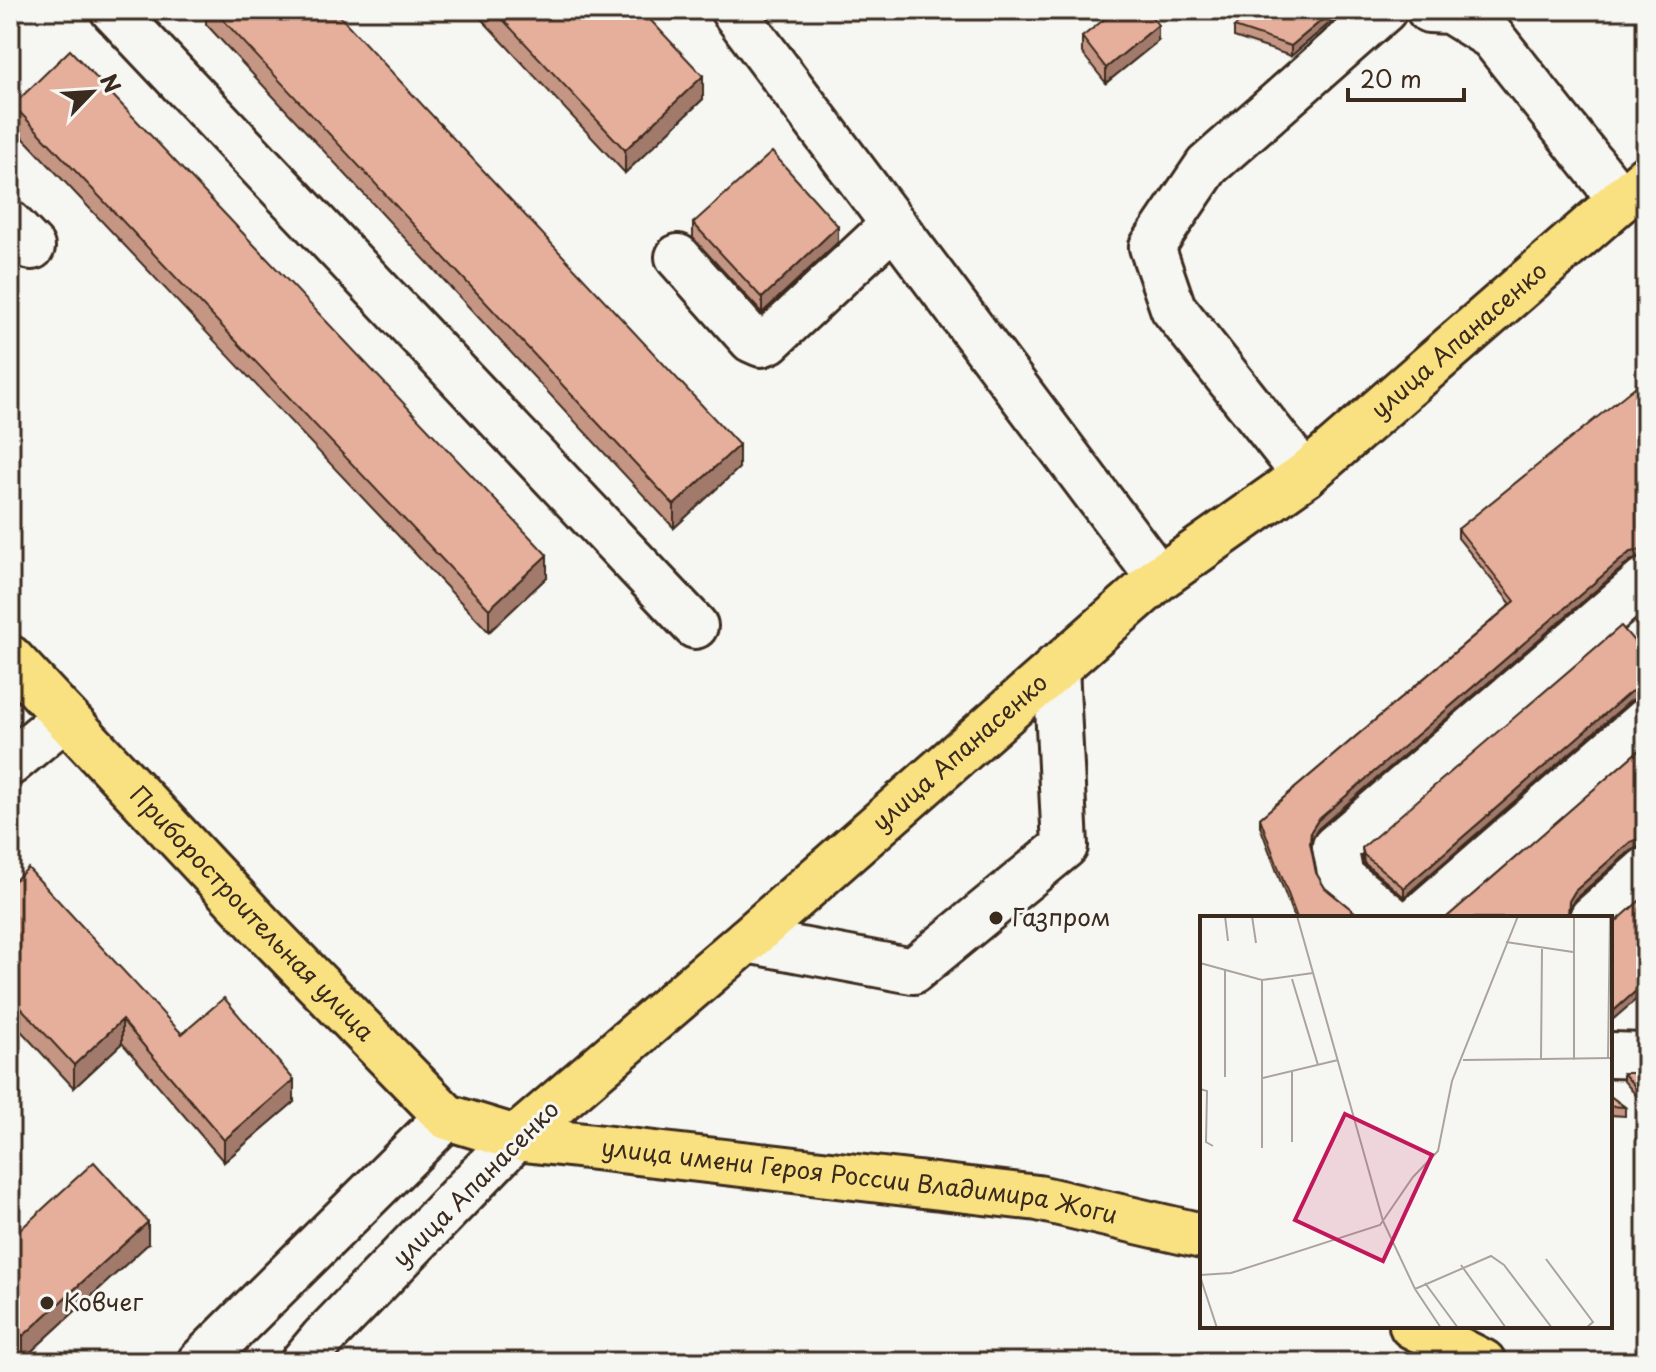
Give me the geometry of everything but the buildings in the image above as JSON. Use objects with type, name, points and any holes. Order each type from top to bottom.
[{"type":"main road","name":"улица Апанасенко","points":[[516,1138],[1159,578],[1305,475],[1633,189]]},
{"type":"main road","name":"Приборостроительная улица","points":[[10,658],[321,989],[447,1117],[516,1138]]},
{"type":"main road","name":"улица имени Героя России Владимира Жоги","points":[[516,1138],[1038,1198],[1200,1236]]},
{"type":"main road","points":[[1416,1328],[1483,1362]]},
{"type":"street","points":[[113,10],[695,626]]},
{"type":"street","points":[[733,10],[1159,578]]},
{"type":"street","points":[[1305,475],[1173,308],[1152,247],[1207,166],[1384,10]]},
{"type":"street","points":[[1429,10],[1450,11],[1492,37],[1633,189]]},
{"type":"street","points":[[678,257],[752,340],[761,344],[769,341],[894,224]]},
{"type":"street","points":[[1389,916],[1341,877],[1335,847],[1640,600]]},
{"type":"street","points":[[747,940],[913,971],[1065,846],[1056,667]]},
{"type":"street","points":[[10,763],[65,717]]},
{"type":"street","points":[[1420,916],[1646,720]]},
{"type":"street","points":[[1594,916],[1646,870]]},
{"type":"street","points":[[1612,1055],[1646,1056]]},
{"type":"street","points":[[200,1362],[447,1117]]},
{"type":"street","name":"улица Апанасенко","points":[[303,1362],[516,1138]]},
{"type":"place","name":"Газпром","points":[[996,918]]},
{"type":"place","name":"Ковчег","points":[[47,1303]]}]
